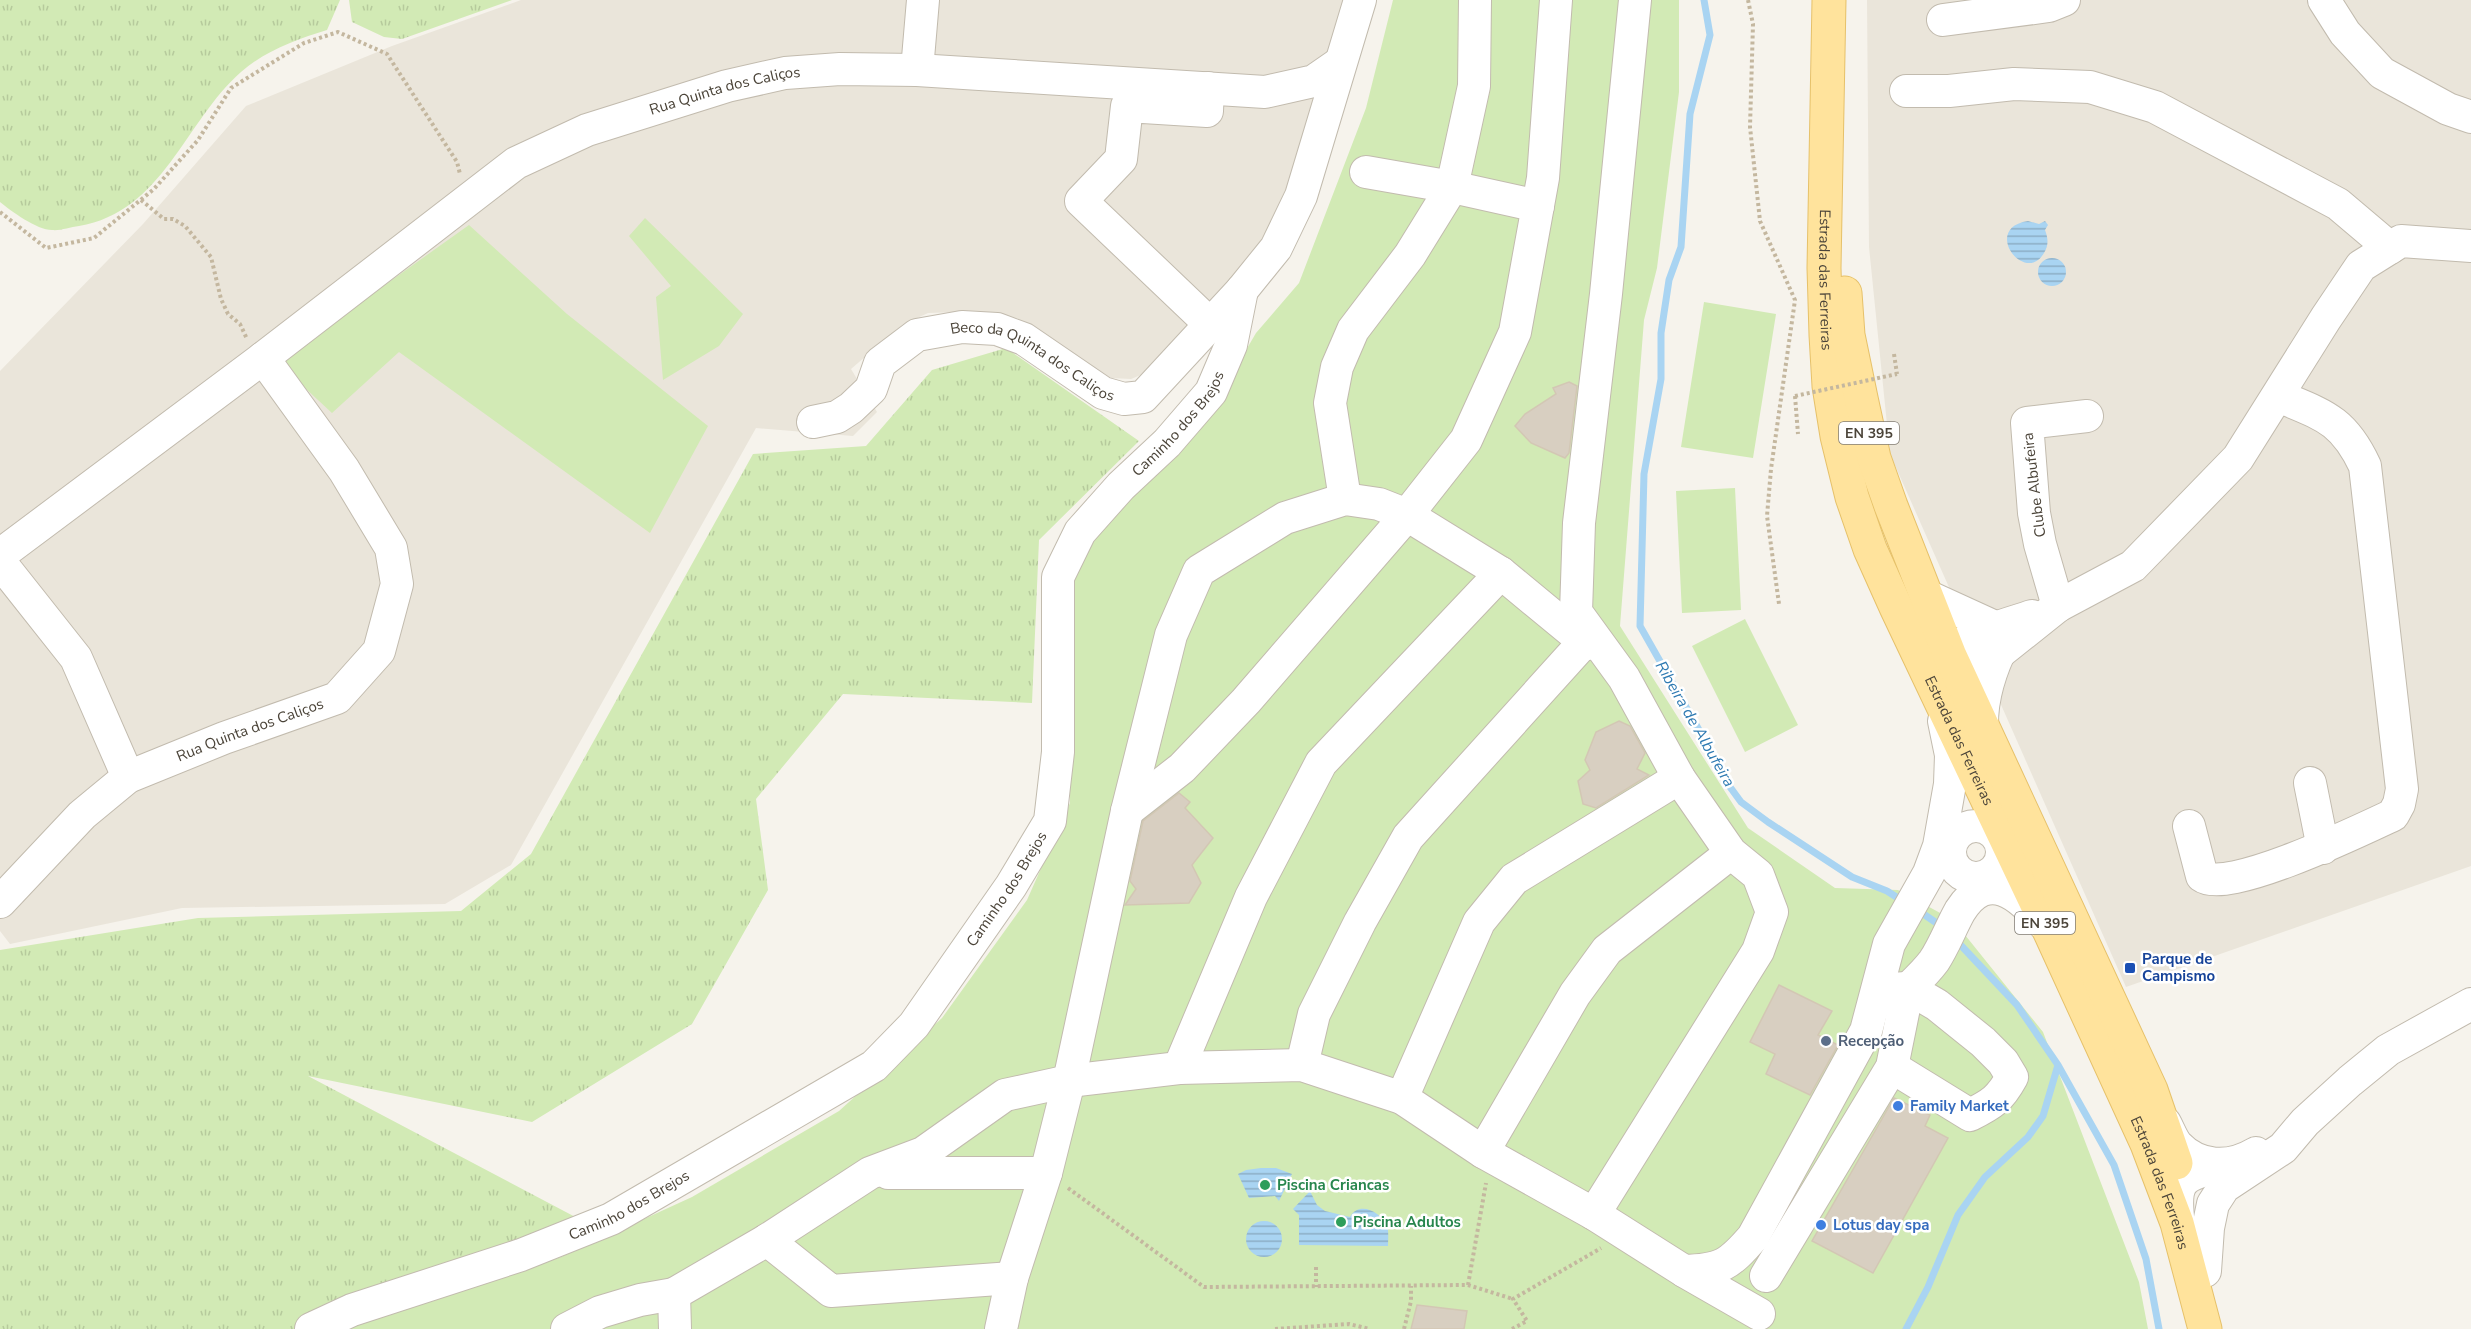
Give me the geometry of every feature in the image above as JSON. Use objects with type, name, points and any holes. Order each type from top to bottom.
[{"type":"main road","name":"Estrada das Ferreiras","points":[[1829,0],[1824,268],[1826,335],[1829,386],[1852,497],[1870,549],[1940,703],[1994,851],[2051,936],[2151,1154],[2180,1236],[2205,1329]]},
{"type":"main road","name":"Estrada das Ferreiras","points":[[1828,127],[1848,335],[1874,458],[1950,656],[2155,1100],[2178,1169],[2205,1271],[2205,1329]]},
{"type":"street","points":[[917,70],[923,0]]},
{"type":"street","name":"Caminho dos Brejos","points":[[311,1329],[352,1310],[521,1255],[611,1219],[874,1066],[914,1025],[1011,886],[1050,822],[1058,752],[1058,578],[1080,532],[1121,486],[1167,443],[1211,392],[1231,345],[1242,290],[1276,248],[1301,196],[1360,0]]},
{"type":"street","points":[[1345,499],[1330,403],[1338,367],[1353,330],[1410,255],[1452,187],[1474,86],[1475,0]]},
{"type":"street","points":[[1127,811],[1182,768],[1246,700],[1407,515],[1466,440],[1515,332],[1543,178],[1556,0]]},
{"type":"street","points":[[1584,642],[1576,612],[1579,523],[1606,294],[1635,0]]},
{"type":"street","points":[[1943,20],[2049,6],[2064,0]]},
{"type":"street","points":[[2324,0],[2345,33],[2382,74],[2448,109],[2471,117]]},
{"type":"street","points":[[1265,92],[1314,81],[1340,63]]},
{"type":"street","name":"Rua Quinta dos Caliços","points":[[0,555],[516,163],[587,130],[727,86],[785,73],[840,69],[917,70],[1265,92]]},
{"type":"street","points":[[1906,91],[1949,91],[2014,84],[2090,87],[2155,107],[2284,173],[2338,204],[2390,248]]},
{"type":"street","points":[[1208,88],[1207,111],[1127,106],[1121,159],[1081,201],[1210,324]]},
{"type":"street","points":[[1265,92],[1290,99],[1303,113],[1316,141]]},
{"type":"street","points":[[1366,172],[1452,187],[1538,206]]},
{"type":"street","points":[[1866,1032],[1889,944],[1929,873],[1939,846],[1945,815],[1951,755],[1940,703],[1939,673],[1943,661],[1950,656],[1958,644],[1998,640],[2133,566],[2238,458],[2361,266],[2401,242],[2471,246]]},
{"type":"street","name":"Beco da Quinta dos Caliços","points":[[813,422],[837,417],[852,408],[871,389],[880,363],[917,335],[962,327],[997,329],[1024,339],[1103,393],[1124,399],[1143,397],[1242,290]]},
{"type":"street","name":"Rua Quinta dos Caliços","points":[[0,902],[82,815],[128,777],[224,738],[337,698],[379,651],[398,584],[391,548],[344,470],[262,358]]},
{"type":"street","points":[[2189,826],[2202,876],[2209,880],[2242,876],[2323,848],[2393,815],[2399,804],[2402,789],[2365,466],[2344,430],[2329,418],[2278,396]]},
{"type":"street","name":"Clube Albufeira","points":[[2058,606],[2040,544],[2034,513],[2027,423],[2087,416]]},
{"type":"street","points":[[1845,470],[1885,544],[1918,625],[1940,652],[1950,656]]},
{"type":"street","points":[[1000,1329],[1012,1278],[1046,1173],[1069,1081],[1127,811],[1171,635],[1199,571],[1285,518],[1345,499],[1379,504],[1407,515],[1501,573],[1624,678]]},
{"type":"street","points":[[0,562],[76,658],[128,777]]},
{"type":"street","points":[[1179,1068],[1251,897],[1321,763],[1501,573]]},
{"type":"street","points":[[1927,597],[1998,640]]},
{"type":"street","points":[[1576,612],[1624,678],[1679,778],[1731,853],[1758,875],[1772,912],[1758,951],[1594,1214]]},
{"type":"street","points":[[1684,1271],[1710,1270],[1736,1257],[1753,1237],[1866,1032],[1935,959],[1994,851],[2009,815],[2005,800],[1986,760],[1981,721],[1998,640]]},
{"type":"street","points":[[1302,1065],[1314,1014],[1360,922],[1407,837],[1584,642]]},
{"type":"street","points":[[1402,1098],[1479,922],[1514,879],[1679,778]]},
{"type":"street","points":[[2310,783],[2323,848]]},
{"type":"street","points":[[1945,815],[1950,856],[1954,837],[1960,831],[1994,851],[2033,856],[2094,984],[2115,1011]]},
{"type":"street","points":[[1994,851],[1994,887],[2013,894],[2027,904],[2051,936]]},
{"type":"street","points":[[1486,1154],[1575,994],[1607,950],[1731,853]]},
{"type":"street","points":[[2043,855],[2073,893],[2088,919],[2136,1025],[2155,1100],[2176,1144],[2221,1176]]},
{"type":"street","points":[[1876,990],[1908,988],[1937,1005],[1983,1042],[2003,1062],[2012,1077],[2002,1096],[1970,1116],[1892,1067]]},
{"type":"street","points":[[573,1328],[600,1311],[674,1294],[767,1240],[870,1173],[923,1153],[1005,1095],[1069,1081],[1179,1068],[1302,1065],[1402,1098],[1486,1154],[1594,1214],[1760,1321],[1766,1276],[1892,1067],[1908,988]]},
{"type":"street","points":[[2180,1236],[2177,1197],[2181,1185],[2187,1178],[2221,1176],[2306,1122],[2388,1050],[2471,1004]]},
{"type":"street","points":[[2151,1154],[2175,1185],[2181,1185]]},
{"type":"street","points":[[870,1173],[1046,1173]]},
{"type":"street","points":[[2205,1271],[2208,1228],[2221,1176]]},
{"type":"street","points":[[767,1240],[831,1291],[1012,1278]]},
{"type":"street","points":[[1736,1257],[1766,1276]]},
{"type":"street","points":[[674,1294],[675,1329]]},
{"type":"path","points":[[1748,0],[1753,24],[1750,127],[1760,221],[1795,300],[1771,469],[1767,516],[1779,604]]},
{"type":"path","points":[[0,212],[46,248],[94,238],[154,189],[198,140],[231,88],[304,43],[338,32],[387,54],[457,162],[466,201]]},
{"type":"path","points":[[141,200],[164,219],[173,219],[185,226],[211,257],[221,300],[228,314],[240,324],[250,345],[262,358]]},
{"type":"path","points":[[1798,434],[1795,396],[1897,374],[1894,354]]},
{"type":"path","points":[[1468,1285],[1486,1154]]},
{"type":"path","points":[[1046,1173],[1204,1287],[1468,1285],[1513,1299],[1527,1321],[1512,1329]]},
{"type":"path","points":[[1513,1299],[1625,1234]]},
{"type":"path","points":[[1316,1267],[1316,1287]]},
{"type":"path","points":[[1404,1329],[1411,1301],[1411,1286]]},
{"type":"path","points":[[1275,1329],[1349,1324],[1370,1329]]},
{"type":"shaded area","points":[[521,0],[1348,0],[1295,176],[1264,253],[1148,372],[1131,379],[1111,378],[1017,318],[958,312],[928,313],[902,325],[851,369],[877,412],[853,436],[756,428],[511,865],[445,904],[182,908],[10,944],[0,931],[0,371],[143,224],[246,106],[392,46]]},
{"type":"shaded area","points":[[1867,0],[2471,0],[2471,866],[2126,987],[1890,454],[1869,247]]},
{"type":"green space","points":[[0,0],[340,0],[327,30],[282,46],[241,72],[221,92],[152,184],[132,203],[108,217],[79,226],[55,230],[32,224],[0,202]]},
{"type":"green space","points":[[349,0],[512,0],[402,39],[384,37],[352,22]]},
{"type":"green space","points":[[1393,0],[1679,0],[1679,92],[1657,268],[1644,320],[1620,626],[1748,828],[1835,888],[1898,890],[1953,920],[2043,1032],[2139,1282],[2148,1329],[345,1329],[561,1257],[692,1197],[839,1111],[942,1018],[1027,900],[1070,803],[1069,585],[1089,540],[1207,417],[1256,333],[1299,283],[1366,108]]},
{"type":"green space","points":[[645,218],[743,314],[719,346],[663,380],[656,297],[671,286],[629,236]]},
{"type":"green space","points":[[469,225],[567,314],[708,426],[650,533],[399,352],[332,413],[277,362]]},
{"type":"green space","points":[[1704,302],[1776,314],[1753,458],[1681,447]]},
{"type":"green space","points":[[1006,348],[1139,441],[1039,540],[1032,703],[843,694],[756,799],[768,890],[692,1024],[532,1122],[308,1076],[581,1220],[505,1246],[295,1329],[0,1329],[0,950],[198,918],[461,911],[531,854],[753,454],[866,446],[932,370]]},
{"type":"green space","points":[[1735,488],[1741,610],[1682,613],[1676,491]]},
{"type":"green space","points":[[1745,619],[1798,725],[1745,752],[1692,646]]},
{"type":"water","points":[[2028,221],[2039,224],[2045,221],[2048,225],[2045,230],[2047,247],[2044,253],[2036,261],[2027,263],[2018,259],[2011,252],[2007,243],[2008,234],[2014,226]]},
{"type":"water","points":[[2052,258],[2062,262],[2066,272],[2062,282],[2052,286],[2042,282],[2038,272],[2042,262]]},
{"type":"water","name":"Piscina Criancas","points":[[1276,1168],[1292,1174],[1279,1201],[1275,1196],[1249,1198],[1238,1174],[1246,1170]]},
{"type":"water","name":"Piscina Adultos","points":[[1310,1191],[1317,1205],[1325,1211],[1350,1217],[1359,1209],[1364,1209],[1380,1216],[1387,1226],[1388,1246],[1299,1245],[1299,1215],[1293,1209]]},
{"type":"water","points":[[1264,1221],[1277,1226],[1282,1239],[1277,1252],[1264,1257],[1251,1252],[1246,1239],[1251,1226]]},
{"type":"building","points":[[1569,382],[1577,386],[1569,453],[1565,458],[1531,443],[1515,426],[1525,414],[1556,394],[1553,388]]},
{"type":"building","points":[[1619,721],[1630,726],[1645,753],[1637,769],[1649,775],[1596,808],[1583,804],[1578,781],[1590,770],[1585,760],[1596,732]]},
{"type":"building","points":[[1179,793],[1190,802],[1185,808],[1213,838],[1192,865],[1201,883],[1189,903],[1125,905],[1136,889],[1130,881],[1143,821]]},
{"type":"building","points":[[1779,985],[1832,1011],[1818,1035],[1838,1045],[1810,1095],[1766,1074],[1775,1054],[1750,1042]]},
{"type":"building","points":[[1894,1098],[1930,1115],[1925,1126],[1948,1138],[1873,1273],[1812,1241]]},
{"type":"building","points":[[1417,1305],[1467,1311],[1464,1329],[1411,1329]]},
{"type":"waterway","name":"Ribeira de Albufeira","points":[[1704,0],[1710,35],[1690,114],[1681,247],[1669,280],[1661,333],[1661,379],[1644,474],[1640,626],[1703,737],[1719,772],[1741,802],[1852,877],[1887,891],[1904,902]]},
{"type":"waterway","name":"Ribeira de Albufeira","points":[[1916,909],[1944,928]]},
{"type":"waterway","name":"Ribeira de Albufeira","points":[[1906,1329],[1928,1287],[1958,1215],[1985,1177],[2028,1137],[2043,1116],[2058,1065],[2017,1005],[1954,938]]},
{"type":"waterway","points":[[2058,1065],[2114,1165],[2146,1259],[2159,1329]]},
{"type":"place","name":"Parque de Campismo","points":[[2130,968]]},
{"type":"place","name":"Recepção","points":[[1826,1041]]},
{"type":"place","name":"Family Market","points":[[1898,1106]]},
{"type":"place","name":"Piscina Criancas","points":[[1265,1185]]},
{"type":"place","name":"Piscina Adultos","points":[[1341,1222]]},
{"type":"place","name":"Lotus day spa","points":[[1821,1225]]}]
